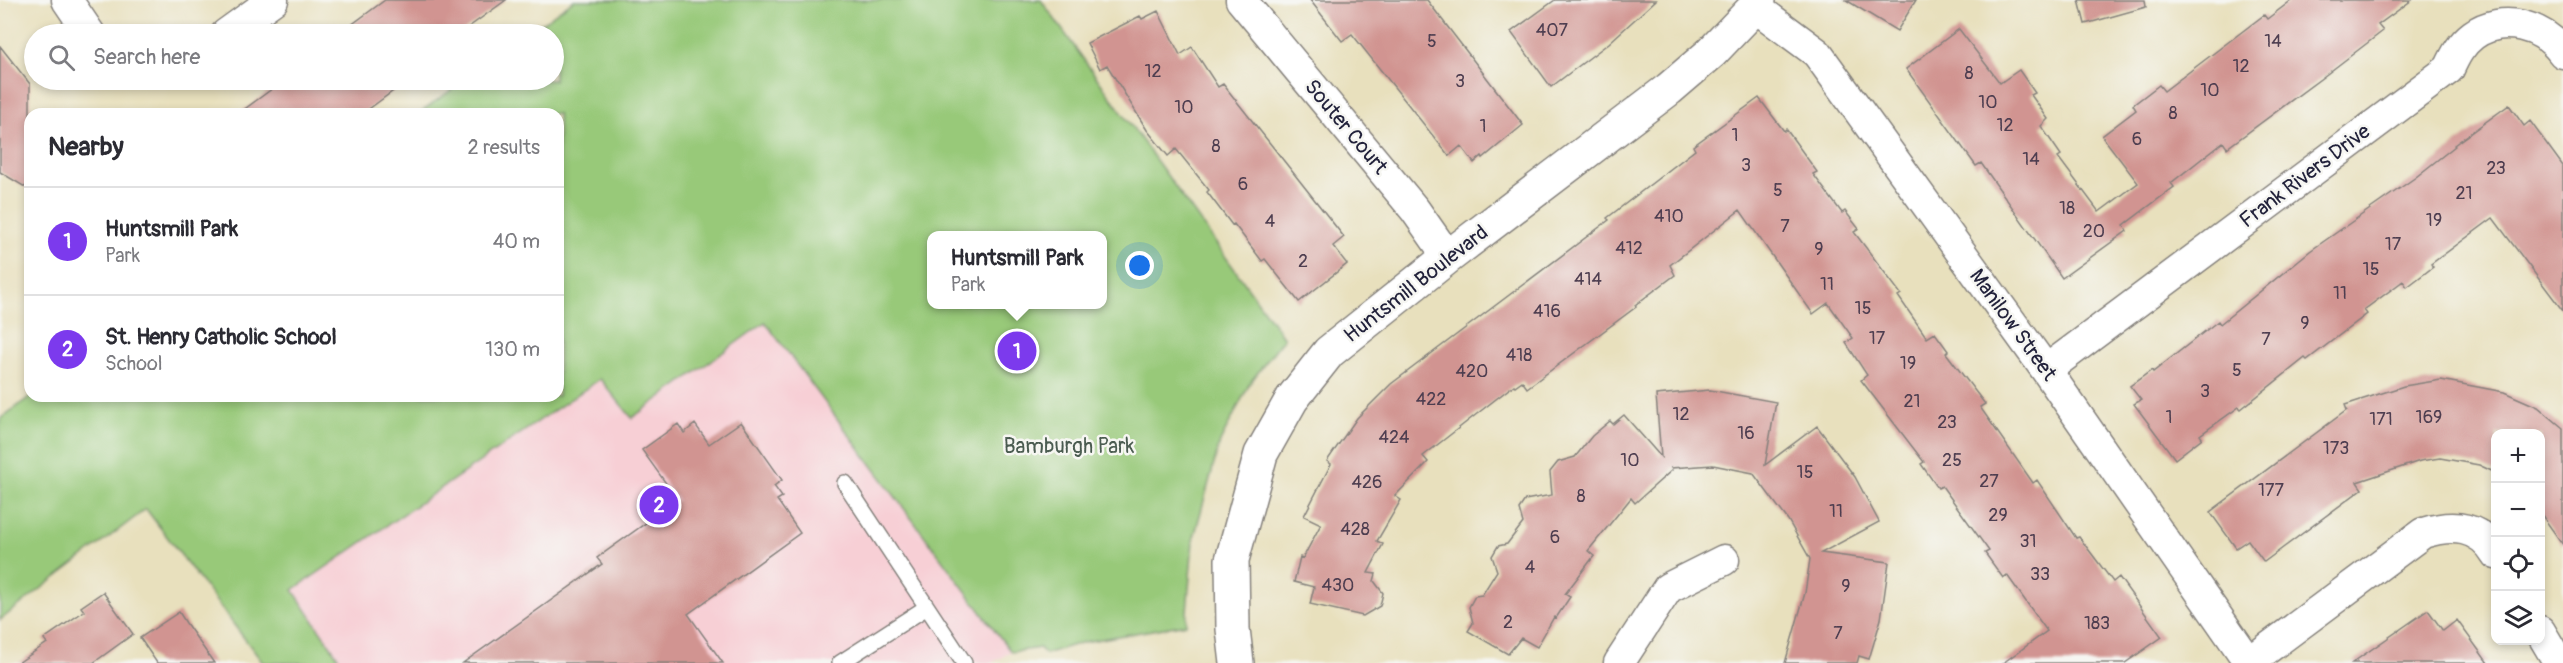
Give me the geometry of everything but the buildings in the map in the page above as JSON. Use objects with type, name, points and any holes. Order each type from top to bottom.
[{"type":"street","points":[[67,0],[83,24]]},
{"type":"street","points":[[240,24],[273,0]]},
{"type":"street","name":"Souter Court","points":[[1241,0],[1415,210],[1448,257]]},
{"type":"street","name":"Huntsmill Boulevard","points":[[1237,663],[1233,629],[1232,560],[1261,454],[1292,399],[1329,352],[1448,257],[1669,89],[1711,53],[1757,3]]},
{"type":"street","name":"Manilow Street","points":[[1757,3],[1817,53],[2046,370],[2248,663]]},
{"type":"street","name":"Frank Rivers Drive","points":[[2046,370],[2449,69],[2458,50],[2472,36],[2487,28],[2523,25],[2531,27],[2556,43],[2563,53]]},
{"type":"street","points":[[2248,663],[2423,533],[2442,527],[2457,527],[2479,535],[2491,546]]},
{"type":"street","points":[[1619,663],[1668,588],[1724,560]]},
{"type":"street","points":[[2545,639],[2559,663]]},
{"type":"lane","points":[[845,483],[964,663]]},
{"type":"lane","points":[[840,663],[927,607]]},
{"type":"shaded area","points":[[765,322],[1011,652],[992,663],[342,663],[292,591],[600,379],[632,418]]},
{"type":"green space","name":"Bamburgh Park","points":[[574,0],[1041,0],[1284,338],[1250,383],[1220,442],[1193,541],[1186,624],[1084,642],[1045,654],[1040,648],[1011,652],[765,322],[632,418],[600,379],[293,590],[342,663],[263,663],[146,509],[0,620],[0,419],[24,401],[564,402],[564,108],[426,108],[451,90],[564,90],[564,24],[541,24]]},
{"type":"place","name":"Huntsmill Park","points":[[1017,351]]},
{"type":"place","name":"St. Henry Catholic School","points":[[659,505]]}]
